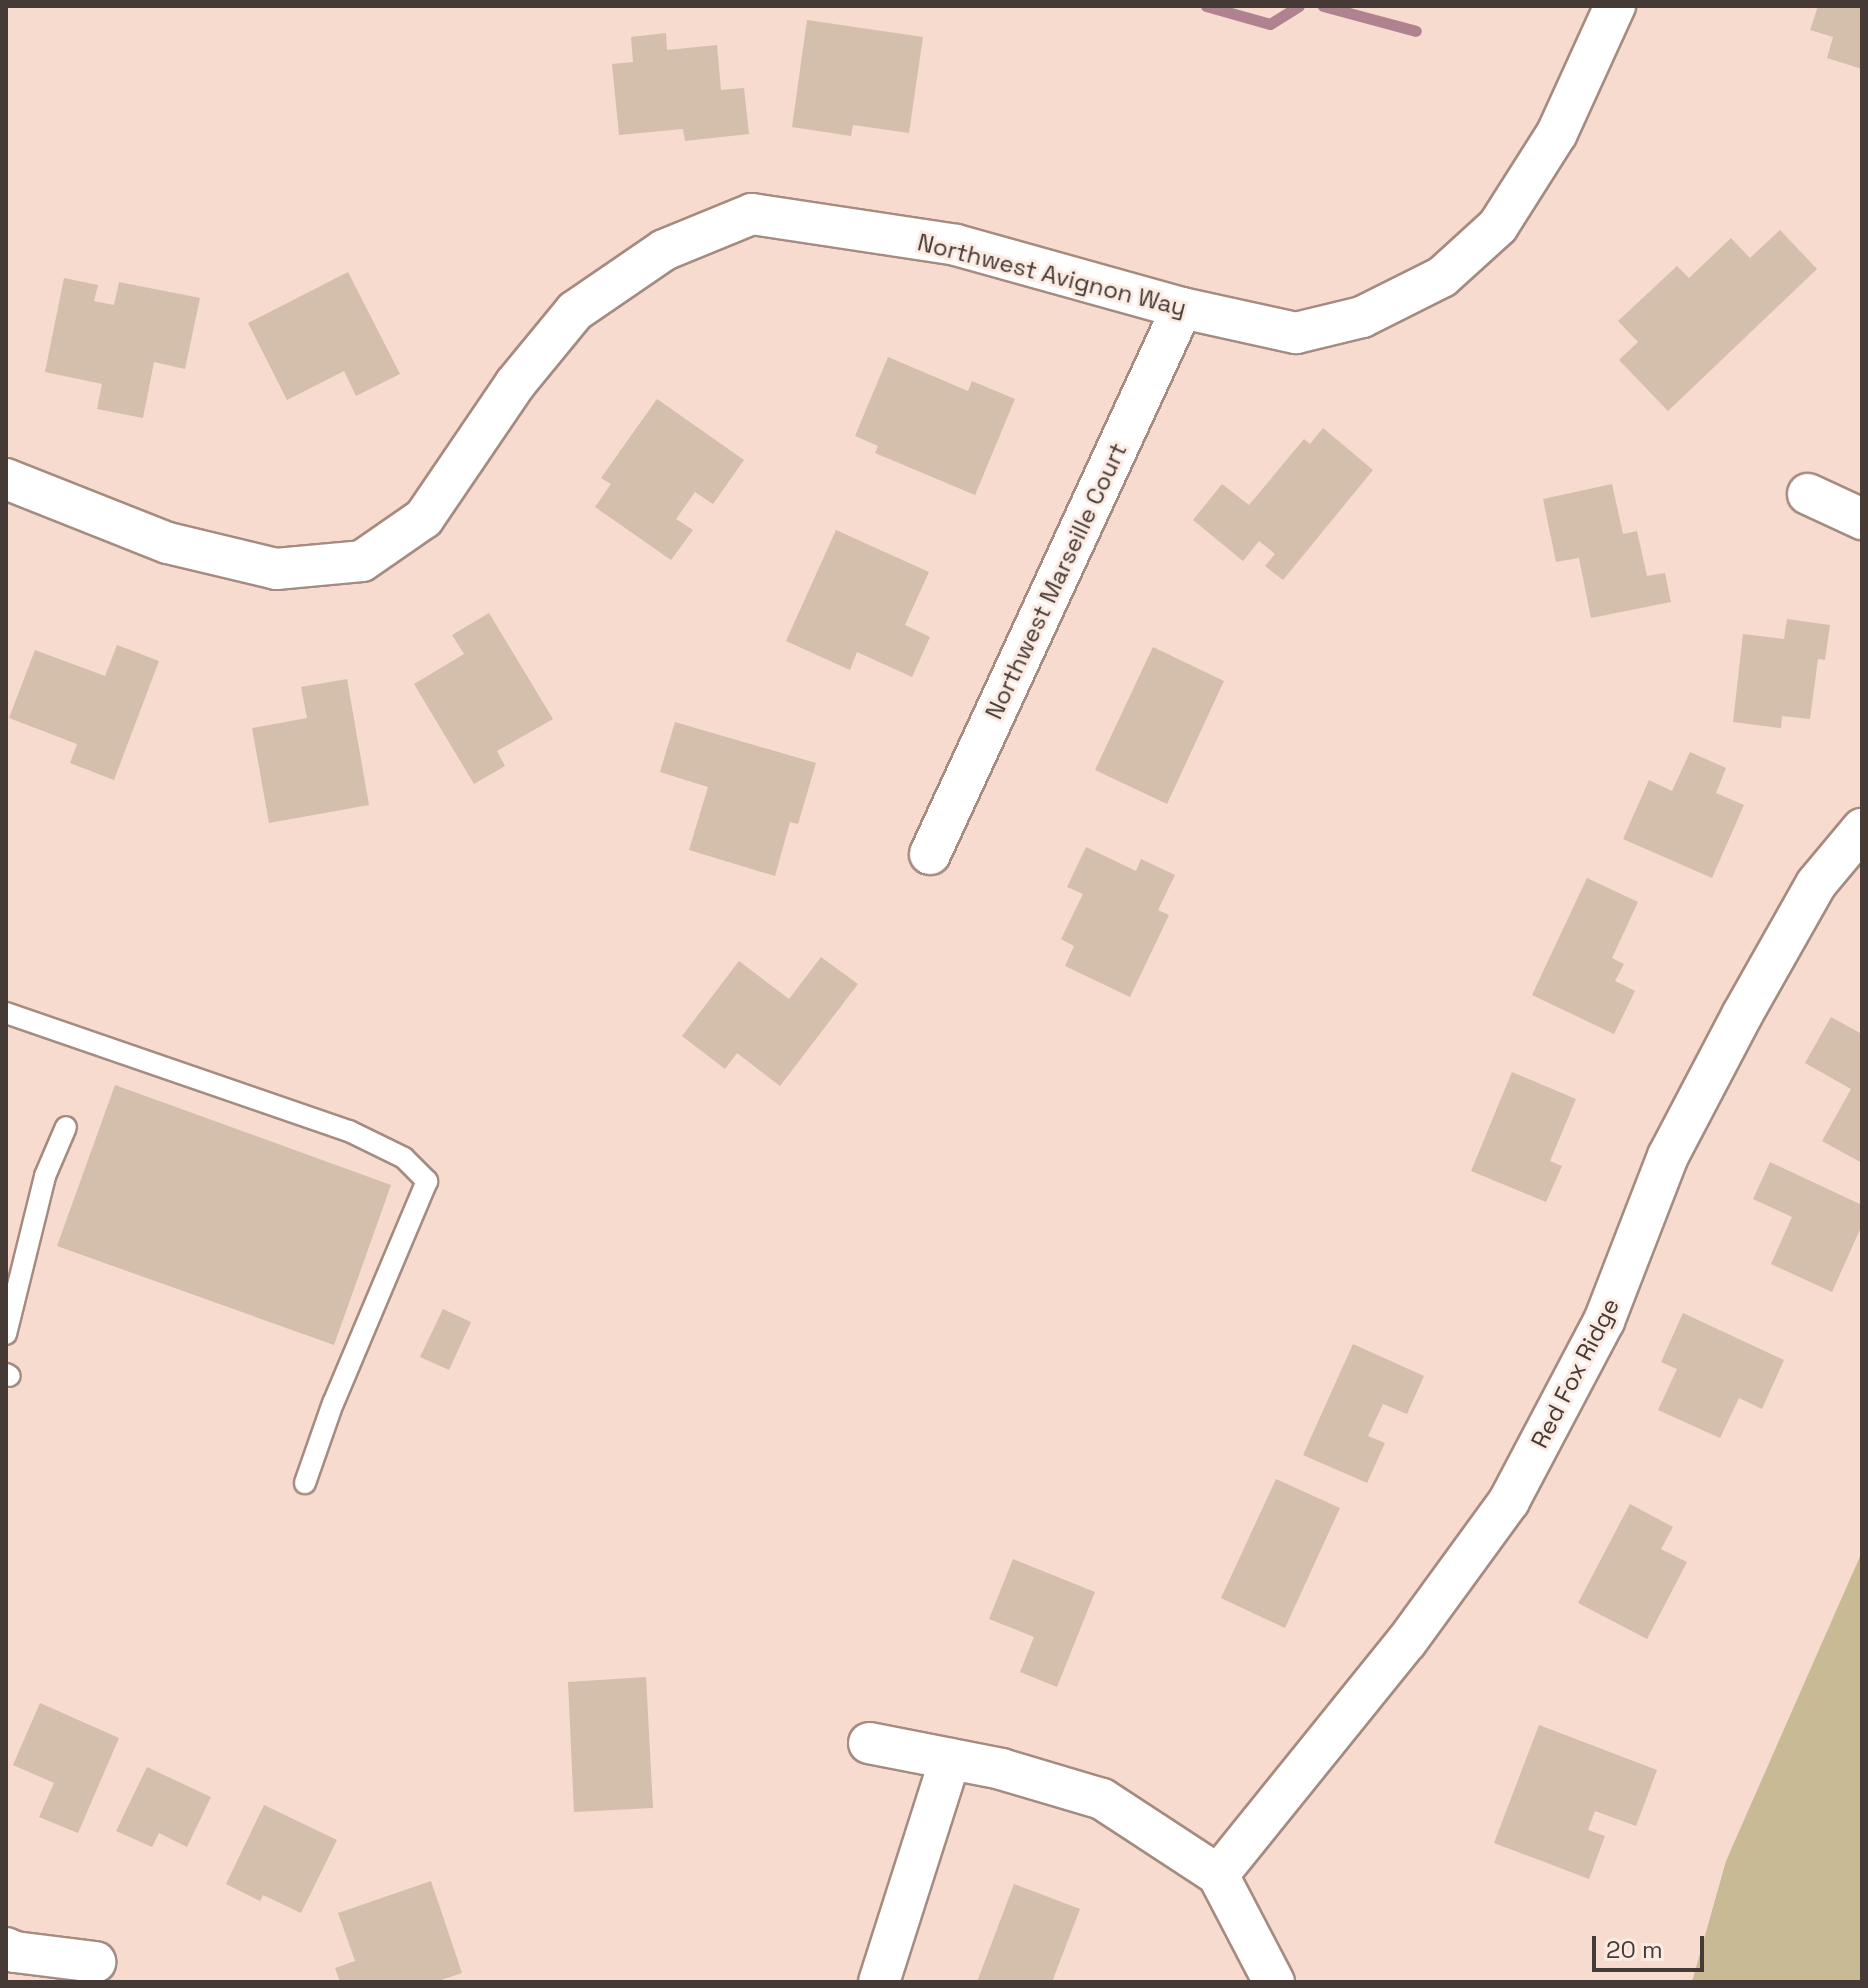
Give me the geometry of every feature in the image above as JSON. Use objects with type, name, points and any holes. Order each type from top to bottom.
[{"type":"street","name":"Northwest Avignon Way","points":[[6,479],[168,543],[276,569],[362,561],[424,518],[515,384],[575,311],[664,250],[752,214],[956,245],[1182,308],[1296,333],[1362,317],[1442,277],[1498,226],[1557,133],[1615,6]]},
{"type":"street","name":"Northwest Marseille Court","points":[[930,854],[1182,308]]},
{"type":"street","points":[[1808,494],[1862,519]]},
{"type":"street","name":"Red Fox Ridge","points":[[1218,1875],[1407,1641],[1509,1501],[1604,1321],[1668,1156],[1816,884],[1862,829]]},
{"type":"street","points":[[869,1743],[1051,1782],[1102,1799],[1218,1875],[1274,1982]]},
{"type":"street","points":[[879,1982],[950,1759]]},
{"type":"street","points":[[6,1948],[15,1952],[95,1962]]},
{"type":"lane","points":[[6,1013],[349,1131],[404,1158],[427,1181],[333,1403],[305,1483]]},
{"type":"lane","points":[[6,1334],[45,1176],[66,1127]]},
{"type":"shaded area","points":[[1862,1552],[1862,1982],[1692,1982],[1726,1861]]},
{"type":"building","points":[[1818,6],[1862,6],[1862,69],[1827,58],[1833,37],[1810,30]]},
{"type":"building","points":[[807,20],[923,37],[909,133],[853,125],[851,136],[792,127]]},
{"type":"building","points":[[666,33],[667,50],[717,45],[721,90],[744,88],[749,134],[685,141],[683,129],[619,135],[612,64],[633,62],[631,37]]},
{"type":"building","points":[[1780,230],[1817,269],[1668,411],[1619,360],[1638,342],[1618,321],[1677,266],[1689,278],[1731,238],[1750,258]]},
{"type":"building","points":[[348,272],[400,374],[356,396],[344,371],[287,400],[248,323]]},
{"type":"building","points":[[64,278],[98,285],[94,301],[114,305],[119,282],[200,298],[185,369],[154,362],[143,418],[97,409],[102,384],[45,372]]},
{"type":"building","points":[[888,357],[968,391],[972,381],[1015,399],[975,495],[875,453],[878,446],[855,436]]},
{"type":"building","points":[[657,399],[744,460],[713,504],[695,492],[676,519],[693,530],[671,560],[595,507],[611,484],[601,478]]},
{"type":"building","points":[[1323,428],[1373,470],[1283,580],[1265,566],[1275,554],[1259,541],[1243,561],[1193,520],[1222,484],[1249,505],[1304,439],[1310,444]]},
{"type":"building","points":[[1612,484],[1623,534],[1637,531],[1647,576],[1665,573],[1671,602],[1591,618],[1579,558],[1556,562],[1543,499]]},
{"type":"building","points":[[836,530],[929,572],[905,625],[930,637],[912,677],[857,652],[850,670],[786,641]]},
{"type":"building","points":[[489,613],[553,719],[497,751],[505,766],[474,784],[414,684],[464,654],[452,635]]},
{"type":"building","points":[[1787,619],[1830,625],[1825,660],[1818,659],[1810,719],[1782,716],[1781,728],[1733,722],[1743,634],[1784,639]]},
{"type":"building","points":[[117,645],[159,661],[114,780],[70,763],[77,744],[9,718],[35,650],[105,676]]},
{"type":"building","points":[[1153,647],[1224,681],[1167,804],[1095,770]]},
{"type":"building","points":[[347,679],[369,805],[269,823],[252,728],[307,718],[301,687]]},
{"type":"building","points":[[675,722],[816,763],[798,824],[790,822],[775,876],[689,850],[708,787],[660,772]]},
{"type":"building","points":[[1690,752],[1726,768],[1716,793],[1744,805],[1712,878],[1623,839],[1649,780],[1672,791]]},
{"type":"building","points":[[1086,847],[1136,871],[1141,859],[1175,875],[1158,910],[1169,915],[1130,997],[1065,966],[1074,946],[1061,939],[1083,894],[1067,887]]},
{"type":"building","points":[[1587,878],[1638,902],[1612,958],[1624,964],[1615,981],[1635,991],[1614,1034],[1532,995]]},
{"type":"building","points":[[821,957],[858,984],[780,1086],[737,1053],[725,1069],[682,1036],[739,961],[789,999]]},
{"type":"building","points":[[1831,1017],[1862,1034],[1862,1163],[1822,1141],[1851,1089],[1805,1063]]},
{"type":"building","points":[[1512,1072],[1576,1099],[1550,1161],[1562,1166],[1546,1202],[1471,1171]]},
{"type":"building","points":[[115,1085],[391,1185],[334,1345],[57,1246]]},
{"type":"building","points":[[1770,1162],[1862,1205],[1862,1225],[1832,1292],[1771,1264],[1792,1217],[1753,1199]]},
{"type":"building","points":[[443,1309],[471,1322],[449,1370],[420,1357]]},
{"type":"building","points":[[1683,1313],[1784,1360],[1762,1409],[1739,1398],[1720,1438],[1658,1410],[1677,1369],[1661,1362]]},
{"type":"building","points":[[1353,1344],[1424,1376],[1407,1414],[1383,1404],[1368,1436],[1385,1443],[1367,1483],[1303,1455]]},
{"type":"building","points":[[1276,1479],[1340,1508],[1285,1628],[1221,1598]]},
{"type":"building","points":[[1630,1504],[1673,1527],[1661,1549],[1687,1562],[1647,1639],[1578,1603]]},
{"type":"building","points":[[1013,1559],[1095,1592],[1057,1687],[1020,1672],[1034,1637],[989,1619]]},
{"type":"building","points":[[646,1677],[653,1808],[574,1812],[568,1682]]},
{"type":"building","points":[[40,1703],[119,1738],[78,1833],[39,1817],[54,1783],[13,1765]]},
{"type":"building","points":[[1539,1725],[1657,1770],[1636,1826],[1595,1811],[1588,1830],[1605,1836],[1589,1879],[1494,1843]]},
{"type":"building","points":[[147,1767],[211,1797],[187,1847],[159,1833],[152,1847],[116,1831]]},
{"type":"building","points":[[264,1805],[337,1840],[301,1913],[263,1895],[260,1901],[226,1884]]},
{"type":"building","points":[[431,1881],[462,1973],[435,1982],[340,1982],[335,1968],[355,1961],[338,1913]]},
{"type":"building","points":[[1014,1884],[1080,1909],[1052,1982],[977,1982]]},
{"type":"waterway","points":[[1206,6],[1270,24],[1299,6]]},
{"type":"waterway","points":[[1323,6],[1416,31]]}]
